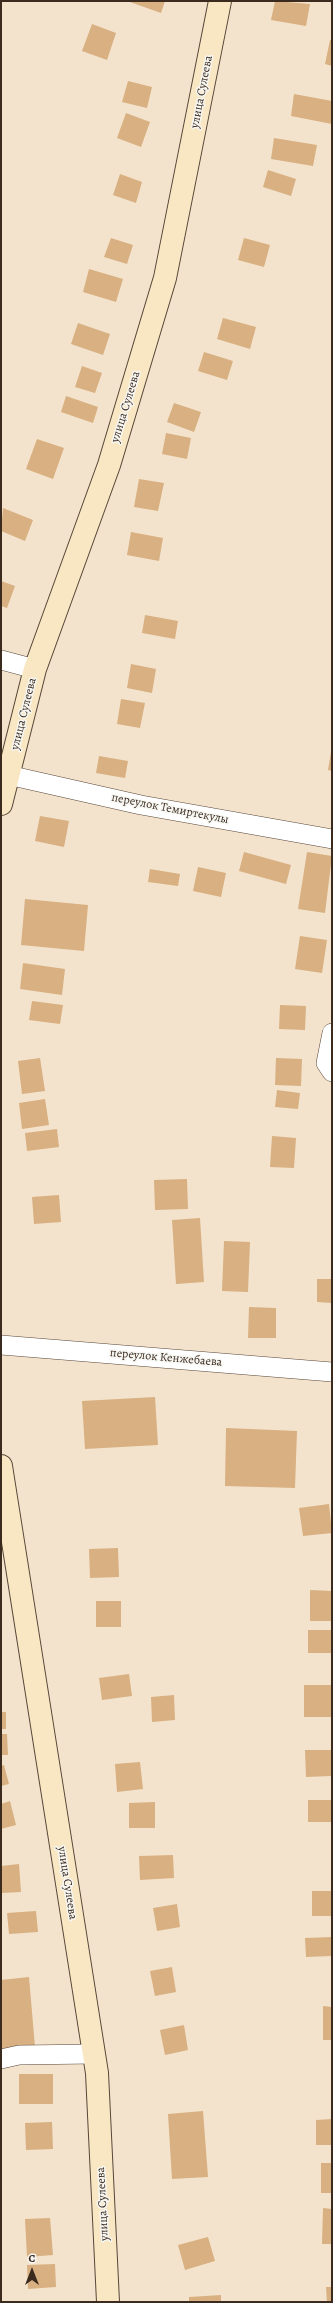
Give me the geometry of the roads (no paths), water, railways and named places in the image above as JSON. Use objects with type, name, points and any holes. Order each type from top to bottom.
[{"type":"main road","name":"улица Сулеева","points":[[1,804],[35,669],[109,465],[165,278],[220,1]]},
{"type":"main road","name":"улица Сулеева","points":[[1,1466],[97,2073],[108,2302]]},
{"type":"street","points":[[1,660],[35,669]]},
{"type":"street","name":"переулок Темиртекулы","points":[[8,775],[141,805],[332,839]]},
{"type":"street","points":[[332,1033],[326,1063],[332,1072]]},
{"type":"street","name":"переулок Кенжебаева","points":[[1,1345],[332,1372]]},
{"type":"street","points":[[1,2059],[19,2056],[94,2054]]}]
